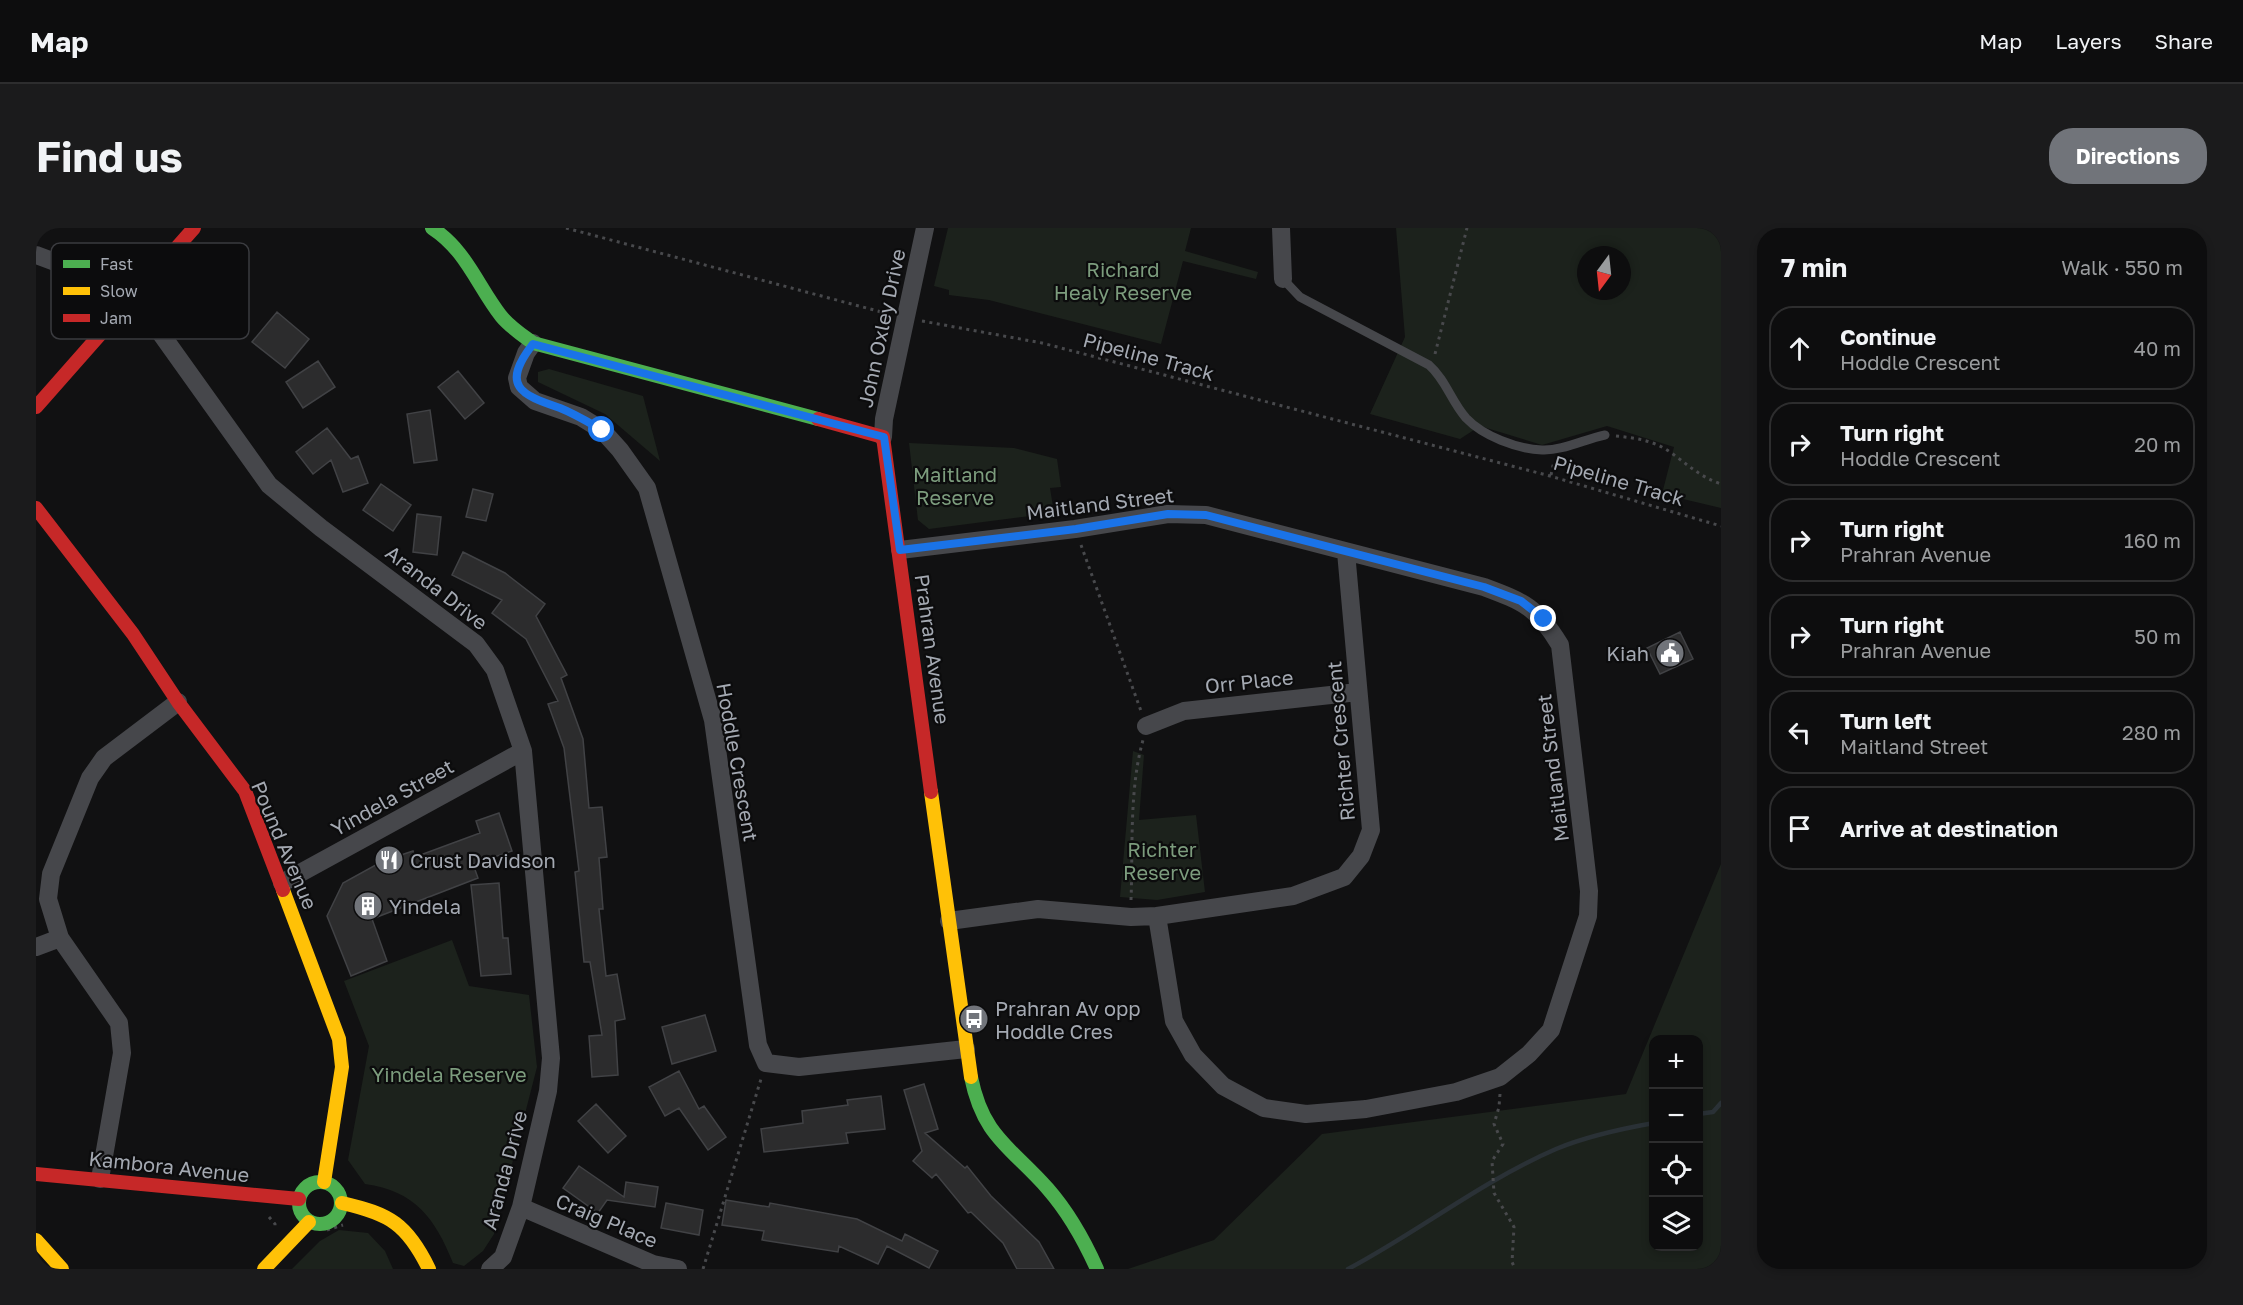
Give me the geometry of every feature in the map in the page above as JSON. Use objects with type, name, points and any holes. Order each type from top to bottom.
[{"type":"street","points":[[181,243],[194,228]]},
{"type":"street","points":[[432,228],[450,240],[460,252],[501,316],[533,344],[884,437]]},
{"type":"street","name":"John Oxley Drive","points":[[884,437],[884,419],[925,228]]},
{"type":"street","points":[[1281,228],[1283,279]]},
{"type":"street","name":"Aranda Drive","points":[[36,255],[51,260]]},
{"type":"street","points":[[36,407],[96,339]]},
{"type":"street","name":"Aranda Drive","points":[[165,339],[269,485],[321,528],[476,644],[495,670],[523,751],[551,1058],[548,1091],[521,1207],[502,1257],[490,1269]]},
{"type":"street","name":"Hoddle Crescent","points":[[533,344],[526,352],[517,378],[519,387],[535,401],[581,417],[602,430],[620,450],[647,488],[713,720],[758,1045],[766,1063]]},
{"type":"street","name":"Prahran Avenue","points":[[884,437],[966,1048],[975,1096],[987,1125],[999,1142],[1049,1190],[1064,1209],[1087,1245],[1097,1269]]},
{"type":"street","name":"Pound Avenue","points":[[36,508],[133,634],[178,702],[245,791],[282,883],[339,1039],[342,1067],[324,1182]]},
{"type":"street","name":"Maitland Street","points":[[900,550],[1076,529],[1168,514],[1206,515],[1484,587],[1521,601],[1544,619],[1560,645],[1589,891],[1588,916],[1551,1030],[1530,1054],[1500,1077],[1456,1092],[1366,1109],[1306,1114],[1264,1108],[1222,1086],[1193,1055],[1174,1021],[1157,916]]},
{"type":"street","name":"Richter Crescent","points":[[949,921],[1038,909],[1131,917],[1157,916],[1293,896],[1344,878],[1361,856],[1371,830],[1346,552]]},
{"type":"street","name":"Orr Place","points":[[1146,726],[1184,711],[1358,692]]},
{"type":"street","points":[[100,1179],[122,1053],[119,1023],[60,938],[48,899],[51,874],[90,778],[104,758],[178,702]]},
{"type":"street","name":"Yindela Street","points":[[282,883],[523,751]]},
{"type":"street","points":[[36,947],[60,938]]},
{"type":"street","points":[[766,1063],[799,1067],[966,1048]]},
{"type":"street","name":"Kambora Avenue","points":[[36,1173],[299,1199]]},
{"type":"street","points":[[324,1182],[337,1189],[342,1203],[334,1220],[322,1225],[309,1222],[300,1212],[299,1199],[311,1183],[324,1182]]},
{"type":"street","points":[[342,1203],[376,1210],[397,1220],[412,1235],[429,1269]]},
{"type":"street","name":"Craig Place","points":[[521,1207],[653,1264],[678,1269]]},
{"type":"street","points":[[264,1269],[309,1222]]},
{"type":"street","points":[[36,1240],[62,1269]]},
{"type":"lane","points":[[1283,279],[1300,297],[1429,365],[1440,375],[1465,416],[1477,428],[1495,438],[1542,450],[1605,435]]},
{"type":"path","name":"Pipeline Track","points":[[567,228],[906,318],[1042,343],[1550,476],[1721,526]]},
{"type":"path","points":[[1429,365],[1438,349],[1467,228]]},
{"type":"path","points":[[1605,435],[1642,439],[1668,451],[1694,472],[1721,484]]},
{"type":"path","points":[[1550,476],[1553,465]]},
{"type":"path","points":[[1076,529],[1146,726],[1139,753],[1131,917]]},
{"type":"path","points":[[703,1269],[766,1063]]},
{"type":"path","points":[[1500,1077],[1499,1107],[1494,1124],[1503,1144],[1492,1161],[1494,1193],[1514,1227],[1512,1262],[1515,1269]]},
{"type":"path","points":[[325,1231],[342,1225],[352,1225]]},
{"type":"green space","name":"Richard Healy Reserve","points":[[948,228],[1191,228],[1185,251],[1258,272],[1256,279],[1183,261],[1161,344],[989,300],[949,295],[949,290],[934,286]]},
{"type":"green space","points":[[1396,228],[1721,228],[1721,508],[1662,494],[1674,447],[1607,426],[1542,445],[1480,426],[1460,439],[1370,414],[1405,337]]},
{"type":"green space","points":[[549,369],[643,396],[660,461],[605,414],[538,382],[538,372]]},
{"type":"green space","name":"Maitland Reserve","points":[[909,443],[1014,448],[1057,459],[1061,487],[1050,488],[1054,513],[929,529],[918,520]]},
{"type":"green space","name":"Richter Reserve","points":[[1133,751],[1144,755],[1139,820],[1196,815],[1205,892],[1157,900],[1120,897]]},
{"type":"green space","points":[[1721,864],[1721,1269],[1128,1269],[1214,1240],[1322,1134],[1626,1094],[1649,1038],[1649,1251],[1703,1251],[1703,1035],[1650,1035]]},
{"type":"green space","name":"Yindela Reserve","points":[[452,940],[469,986],[529,995],[537,1067],[494,1234],[483,1251],[464,1266],[453,1263],[439,1233],[421,1209],[397,1193],[365,1184],[348,1160],[369,1046],[344,981]]},
{"type":"green space","points":[[339,1230],[368,1233],[385,1251],[393,1269],[292,1269],[320,1241]]},
{"type":"building","points":[[277,312],[309,339],[285,368],[252,342]]},
{"type":"building","points":[[318,361],[335,387],[303,408],[286,382]]},
{"type":"building","points":[[458,371],[484,403],[465,419],[438,387]]},
{"type":"building","points":[[430,410],[437,460],[414,463],[407,414]]},
{"type":"building","points":[[327,428],[351,459],[358,456],[368,483],[343,492],[331,460],[313,474],[296,452]]},
{"type":"building","points":[[381,484],[411,505],[393,531],[363,510]]},
{"type":"building","points":[[473,489],[493,494],[486,521],[466,517]]},
{"type":"building","points":[[417,514],[441,517],[437,555],[413,552]]},
{"type":"building","points":[[463,552],[505,573],[545,604],[536,616],[567,675],[561,678],[583,739],[589,808],[602,807],[607,857],[599,858],[603,909],[599,909],[606,976],[617,974],[625,1019],[615,1021],[618,1075],[592,1077],[589,1036],[602,1035],[590,962],[584,962],[575,872],[579,871],[564,748],[548,704],[558,701],[526,639],[492,613],[502,600],[452,575]]},
{"type":"building","name":"Kiah","points":[[1680,632],[1693,659],[1660,674],[1647,648]]},
{"type":"building","name":"Yindela","points":[[499,813],[512,851],[473,864],[478,878],[372,919],[387,961],[351,976],[327,916],[343,883],[383,861],[413,851],[415,857],[480,833],[476,821]]},
{"type":"building","points":[[499,883],[503,938],[508,938],[511,974],[481,976],[471,885]]},
{"type":"building","points":[[705,1015],[716,1051],[672,1064],[662,1027]]},
{"type":"building","points":[[679,1071],[699,1109],[704,1106],[726,1137],[708,1150],[679,1108],[665,1116],[649,1087]]},
{"type":"building","points":[[924,1084],[938,1129],[925,1133],[965,1168],[967,1166],[991,1196],[1039,1242],[1054,1269],[1017,1269],[1003,1243],[971,1212],[968,1213],[936,1174],[932,1178],[913,1161],[922,1151],[904,1090]]},
{"type":"building","points":[[881,1096],[885,1129],[846,1133],[848,1143],[764,1152],[761,1129],[803,1123],[802,1111],[848,1105],[847,1100]]},
{"type":"building","points":[[596,1104],[626,1136],[608,1153],[578,1121]]},
{"type":"building","points":[[579,1166],[624,1197],[626,1182],[658,1187],[655,1207],[607,1200],[598,1213],[563,1188]]},
{"type":"building","points":[[726,1200],[769,1207],[770,1203],[857,1219],[902,1241],[905,1234],[938,1251],[929,1268],[887,1246],[878,1264],[839,1246],[838,1252],[762,1240],[764,1231],[722,1225]]},
{"type":"building","points":[[666,1203],[703,1210],[699,1235],[661,1228]]},
{"type":"waterway","points":[[1703,1113],[1713,1112],[1721,1103]]},
{"type":"waterway","points":[[1348,1269],[1476,1191],[1529,1162],[1580,1140],[1649,1124]]},
{"type":"traffic: fast","points":[[432,228],[444,237],[462,257],[501,316],[533,343],[818,419]]},
{"type":"traffic: fast","points":[[971,1077],[976,1097],[991,1128],[1063,1208],[1097,1269]]},
{"type":"traffic: fast","points":[[320,1182],[328,1183],[335,1188],[340,1195],[341,1203],[340,1211],[335,1218],[328,1223],[320,1224],[312,1223],[305,1218],[300,1211],[299,1203],[300,1195],[305,1188],[312,1183],[320,1182]]},
{"type":"traffic: slow","points":[[931,792],[971,1077]]},
{"type":"traffic: slow","points":[[283,890],[339,1039],[342,1067],[324,1182]]},
{"type":"traffic: slow","points":[[342,1203],[373,1212],[395,1223],[413,1241],[429,1269]]},
{"type":"traffic: slow","points":[[264,1269],[309,1222]]},
{"type":"traffic: slow","points":[[36,1240],[62,1269]]},
{"type":"traffic: jam","points":[[181,243],[194,228]]},
{"type":"traffic: jam","points":[[36,407],[96,339]]},
{"type":"traffic: jam","points":[[818,419],[883,437],[931,792]]},
{"type":"traffic: jam","points":[[36,508],[133,634],[178,702],[245,791],[283,890]]},
{"type":"traffic: jam","points":[[36,1174],[299,1199]]},
{"type":"place","name":"Kiah","points":[[1670,653]]},
{"type":"place","name":"Crust Davidson","points":[[389,860]]},
{"type":"place","name":"Yindela","points":[[368,906]]},
{"type":"place","name":"Prahran Av opp Hoddle Cres","points":[[974,1019]]},
{"type":"route","points":[[602,430],[581,417],[526,396],[519,387],[517,378],[526,352],[533,344],[884,437],[900,550],[1076,529],[1168,514],[1206,515],[1484,587],[1521,601],[1544,619]]}]
